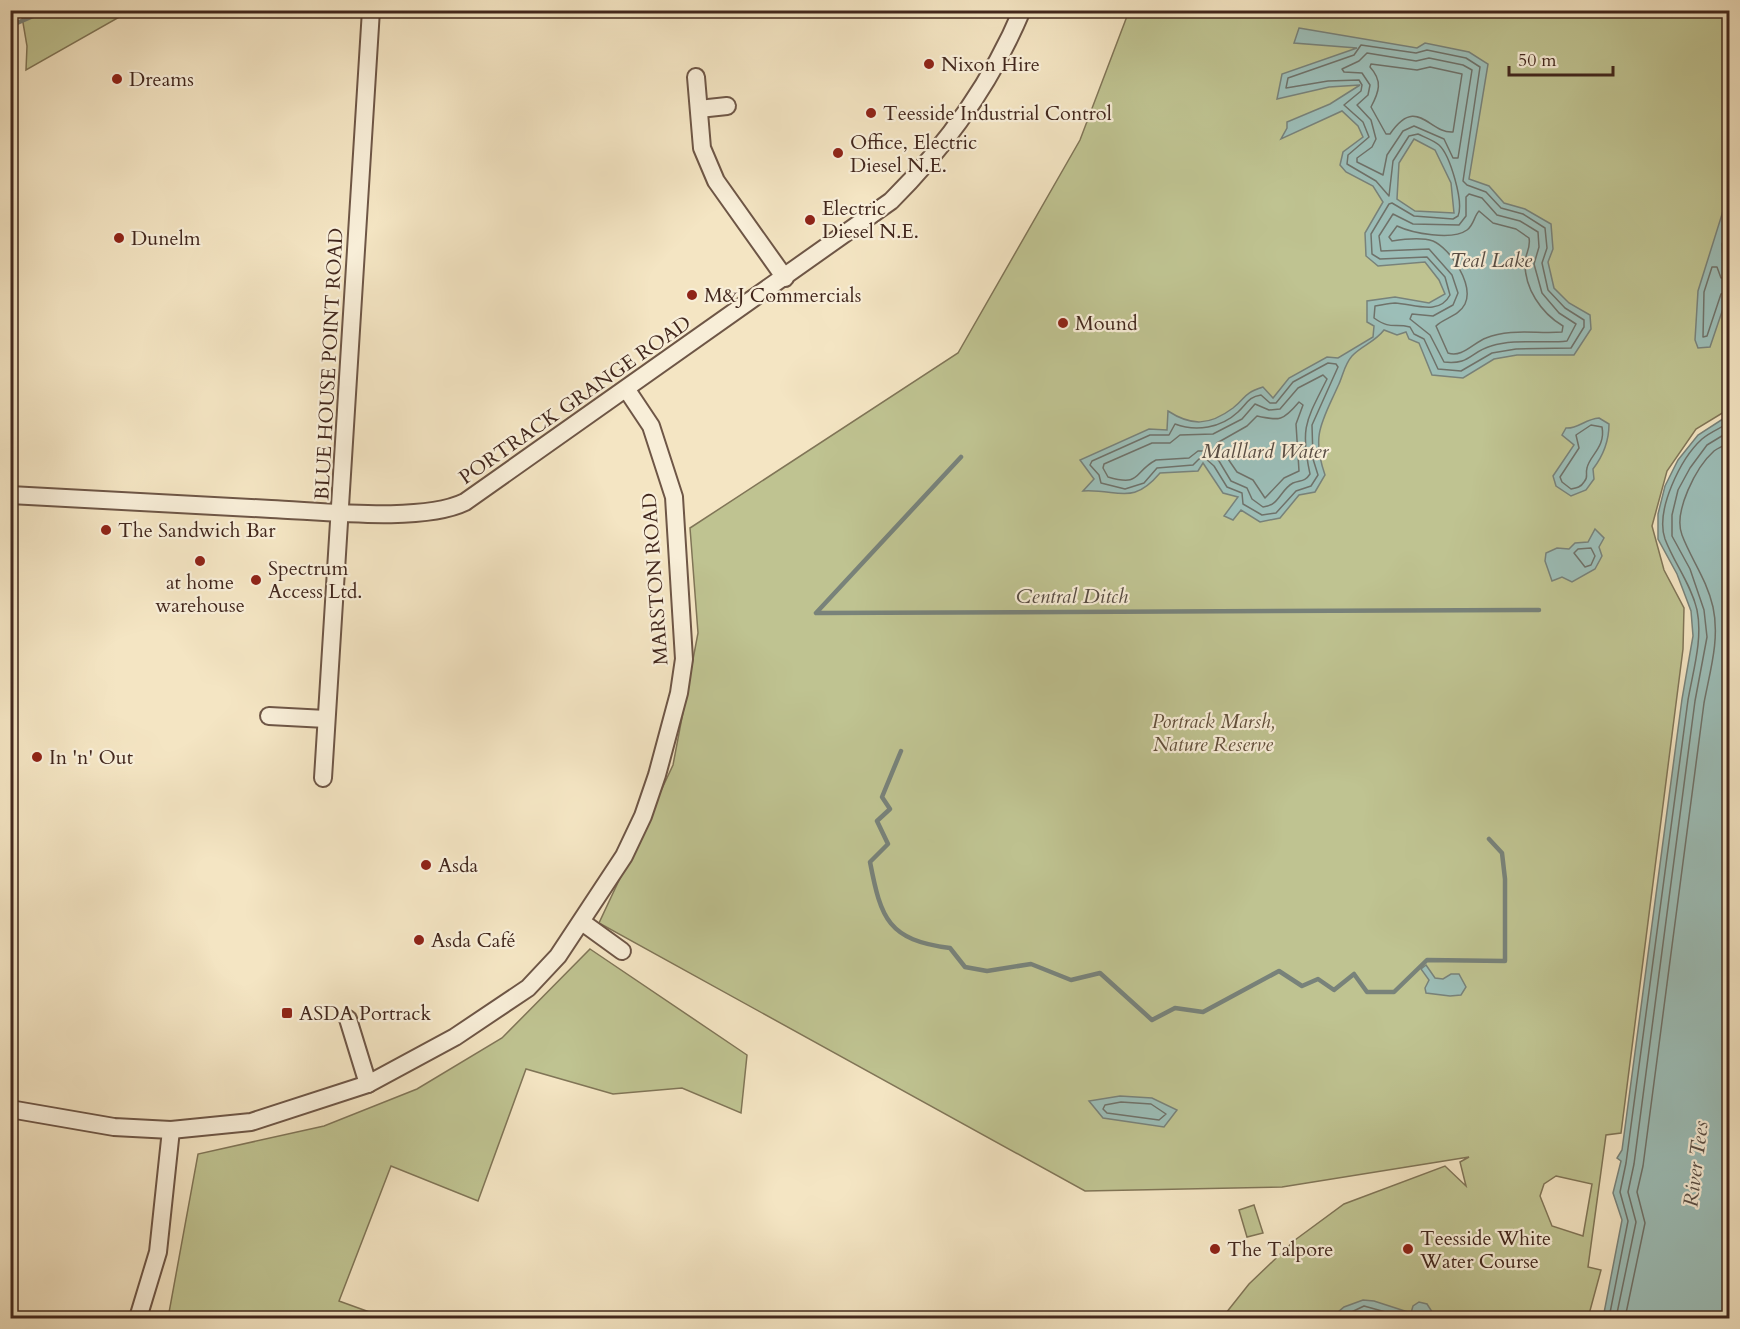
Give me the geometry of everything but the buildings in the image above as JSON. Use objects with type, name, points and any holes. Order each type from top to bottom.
[{"type":"street","name":"BLUE HOUSE POINT ROAD","points":[[323,778],[342,512],[371,10]]},
{"type":"street","name":"PORTRACK GRANGE ROAD","points":[[10,495],[342,512],[434,513],[449,510],[465,502],[627,390],[871,217],[927,165],[981,93],[1022,10]]},
{"type":"street","points":[[696,77],[702,148],[716,181],[785,278]]},
{"type":"street","points":[[699,109],[727,106]]},
{"type":"street","name":"MARSTON ROAD","points":[[10,1101],[18,1110],[114,1127],[171,1130],[251,1122],[368,1084],[455,1037],[528,988],[558,956],[624,856],[643,816],[657,775],[679,693],[684,659],[674,497],[651,426],[627,390]]},
{"type":"street","points":[[269,716],[326,719]]},
{"type":"street","points":[[582,922],[622,951]]},
{"type":"street","points":[[348,1019],[368,1084]]},
{"type":"street","points":[[138,1318],[158,1252],[171,1130]]},
{"type":"green space","points":[[21,10],[130,11],[26,70],[27,46]]},
{"type":"green space","name":"Portrack Marsh, Nature Reserve","points":[[1129,11],[1729,11],[1729,409],[1696,429],[1667,471],[1652,526],[1664,570],[1684,608],[1683,649],[1621,1133],[1606,1135],[1588,1267],[1601,1270],[1588,1318],[1222,1318],[1249,1284],[1295,1240],[1344,1204],[1445,1166],[1466,1186],[1460,1162],[1469,1157],[1282,1187],[1085,1191],[599,923],[673,765],[698,633],[690,528],[958,353],[1080,140]],"holes":[[[1556,1176],[1592,1184],[1583,1236],[1552,1226],[1540,1196],[1544,1184]]]},
{"type":"green space","points":[[590,949],[747,1055],[741,1113],[682,1088],[613,1094],[526,1069],[478,1201],[391,1166],[339,1301],[386,1318],[168,1318],[198,1154],[324,1126],[417,1089],[502,1038]]},
{"type":"green space","points":[[1254,1205],[1263,1233],[1247,1237],[1239,1210]]},
{"type":"water","name":"Teal Lake","points":[[1299,28],[1417,48],[1425,43],[1469,52],[1488,64],[1469,179],[1489,186],[1504,203],[1525,209],[1551,224],[1553,249],[1548,262],[1554,288],[1569,303],[1590,315],[1591,329],[1574,355],[1517,355],[1494,359],[1463,378],[1432,375],[1419,343],[1409,339],[1406,332],[1397,335],[1384,330],[1349,359],[1323,419],[1319,449],[1325,475],[1315,492],[1299,495],[1280,518],[1260,522],[1241,510],[1233,520],[1224,516],[1238,497],[1223,493],[1203,463],[1198,471],[1160,473],[1150,483],[1133,493],[1083,491],[1094,479],[1080,460],[1149,429],[1167,430],[1168,411],[1184,419],[1200,422],[1224,414],[1256,389],[1263,387],[1273,398],[1289,378],[1327,357],[1338,358],[1373,337],[1374,326],[1367,322],[1367,301],[1395,297],[1429,303],[1445,294],[1439,280],[1425,262],[1378,266],[1366,256],[1365,233],[1383,202],[1373,186],[1346,172],[1340,165],[1343,152],[1363,137],[1358,126],[1342,111],[1281,139],[1287,128],[1287,122],[1330,104],[1360,85],[1329,87],[1277,99],[1282,74],[1357,48],[1294,43]],"holes":[[[1414,139],[1435,150],[1451,183],[1454,213],[1415,211],[1397,199],[1399,163]]]},
{"type":"water","points":[[1729,209],[1729,229],[1722,244],[1724,275],[1729,266],[1729,291],[1710,347],[1698,348],[1695,340],[1698,291],[1723,211]]},
{"type":"water","name":"River Tees","points":[[1729,415],[1729,1318],[1603,1318],[1622,1220],[1613,1193],[1621,1161],[1617,1158],[1622,1150],[1682,699],[1693,636],[1691,611],[1677,574],[1658,539],[1658,514],[1665,486],[1678,460],[1698,435]]},
{"type":"water","points":[[1599,418],[1609,424],[1609,430],[1605,448],[1593,469],[1594,479],[1586,490],[1571,496],[1556,486],[1553,476],[1574,445],[1562,435],[1566,428]]},
{"type":"water","points":[[1595,529],[1604,538],[1599,547],[1602,556],[1595,569],[1572,582],[1562,577],[1552,581],[1545,561],[1546,553],[1557,548],[1569,549],[1575,543],[1588,542]]},
{"type":"water","points":[[1426,965],[1435,978],[1443,979],[1451,974],[1459,974],[1466,987],[1461,995],[1426,993],[1425,988],[1429,980],[1421,969]]},
{"type":"water","points":[[1120,1096],[1152,1098],[1177,1110],[1164,1127],[1103,1118],[1089,1101]]},
{"type":"water","name":"Teesside White Water Course","points":[[1363,1300],[1374,1301],[1411,1313],[1413,1306],[1419,1302],[1427,1304],[1436,1318],[1331,1318],[1344,1307]]},
{"type":"waterway","points":[[10,26],[47,10]]},
{"type":"waterway","name":"Central Ditch","points":[[961,457],[816,613],[1539,610]]},
{"type":"waterway","points":[[901,751],[882,797],[890,809],[877,821],[888,844],[870,862],[878,898],[891,923],[900,932],[913,939],[950,948],[965,967],[987,971],[1031,964],[1071,980],[1100,973],[1152,1020],[1175,1008],[1203,1012],[1279,971],[1302,986],[1318,979],[1334,990],[1354,974],[1367,992],[1394,992],[1427,960],[1505,961],[1505,879],[1502,853],[1489,839]]},
{"type":"place","name":"Nixon Hire","points":[[929,64]]},
{"type":"place","name":"Dreams","points":[[117,79]]},
{"type":"place","name":"Teesside Industrial Control","points":[[871,113]]},
{"type":"place","name":"Office, Electric Diesel N.E.","points":[[838,153]]},
{"type":"place","name":"Electric Diesel N.E.","points":[[810,220]]},
{"type":"place","name":"Dunelm","points":[[119,238]]},
{"type":"place","name":"M&J Commercials","points":[[692,295]]},
{"type":"place","name":"Mound","points":[[1063,323]]},
{"type":"place","name":"The Sandwich Bar","points":[[106,530]]},
{"type":"place","name":"at home warehouse","points":[[200,561]]},
{"type":"place","name":"Spectrum Access Ltd.","points":[[256,580]]},
{"type":"place","name":"In 'n' Out","points":[[37,757]]},
{"type":"place","name":"Asda","points":[[426,865]]},
{"type":"place","name":"Asda Café","points":[[419,940]]},
{"type":"place","name":"ASDA Portrack","points":[[287,1013]]},
{"type":"place","name":"The Talpore","points":[[1215,1249]]},
{"type":"place","name":"Teesside White Water Course","points":[[1408,1249]]},
{"type":"water label","name":"Malllard Water","points":[[1265,451]]}]
